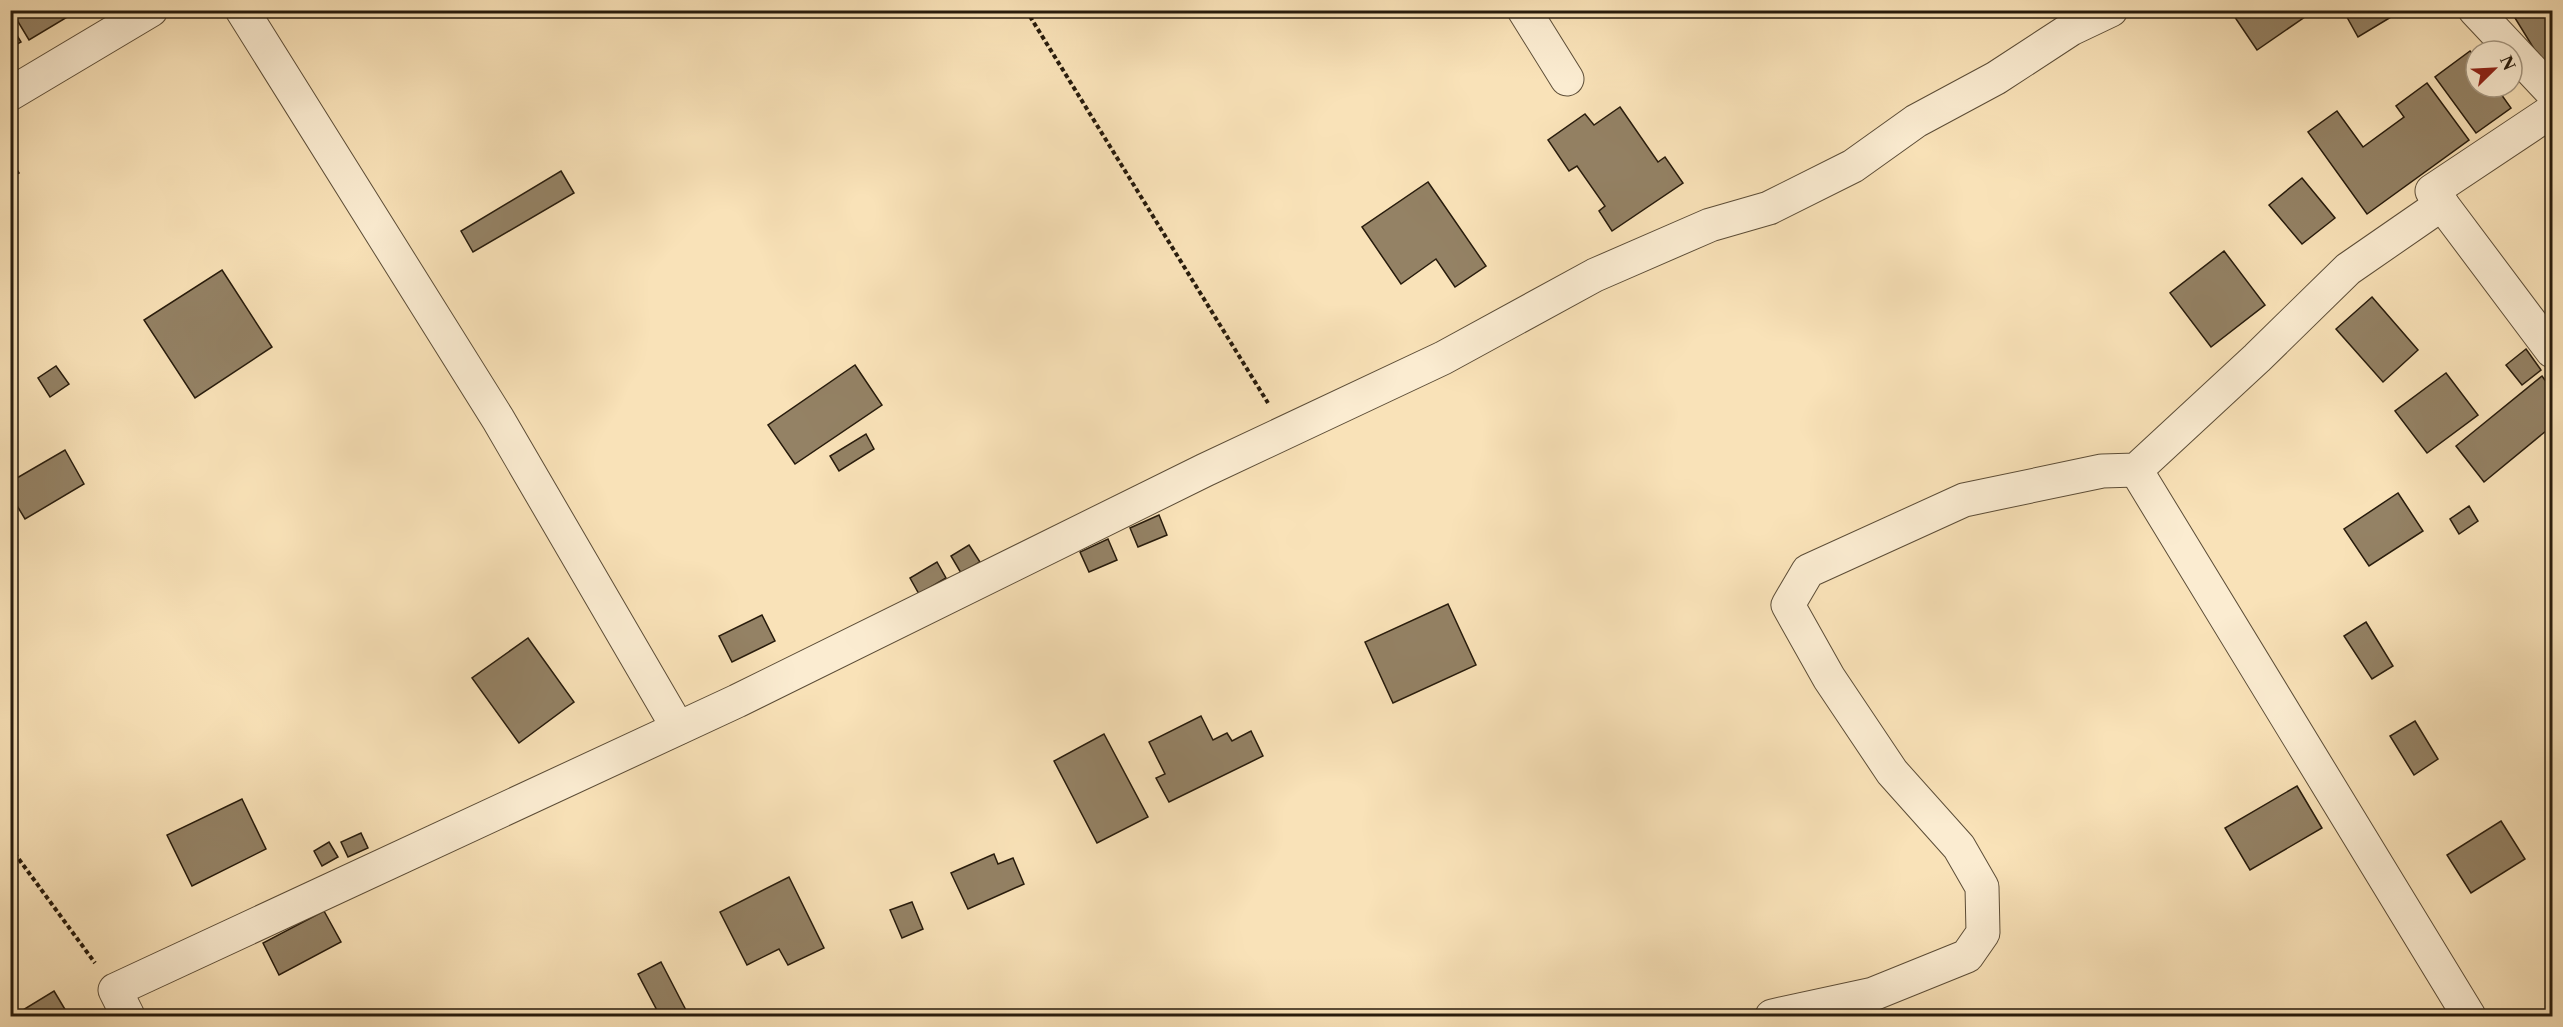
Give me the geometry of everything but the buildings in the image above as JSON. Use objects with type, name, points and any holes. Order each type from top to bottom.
[{"type":"street","points":[[10,94],[151,10]]},
{"type":"street","points":[[242,10],[498,419],[678,728]]},
{"type":"street","points":[[1524,10],[1567,79]]},
{"type":"street","points":[[121,1003],[1205,470],[1443,358],[1595,275],[1710,225],[1769,208],[1853,166],[1916,122],[1996,78],[2071,29],[2111,10]]},
{"type":"street","points":[[2475,10],[2553,92]]},
{"type":"street","points":[[2553,111],[2432,191],[2553,351]]},
{"type":"street","points":[[1772,1017],[1873,994],[1966,956],[1983,933],[1982,887],[1959,847],[1892,772],[1829,678],[1788,605],[1808,571],[1964,500],[2102,471],[2136,470],[2257,358],[2348,269],[2442,204]]},
{"type":"street","points":[[2136,470],[2469,1017]]},
{"type":"path","points":[[1026,10],[1286,433]]},
{"type":"path","points":[[10,847],[121,1003]]}]
